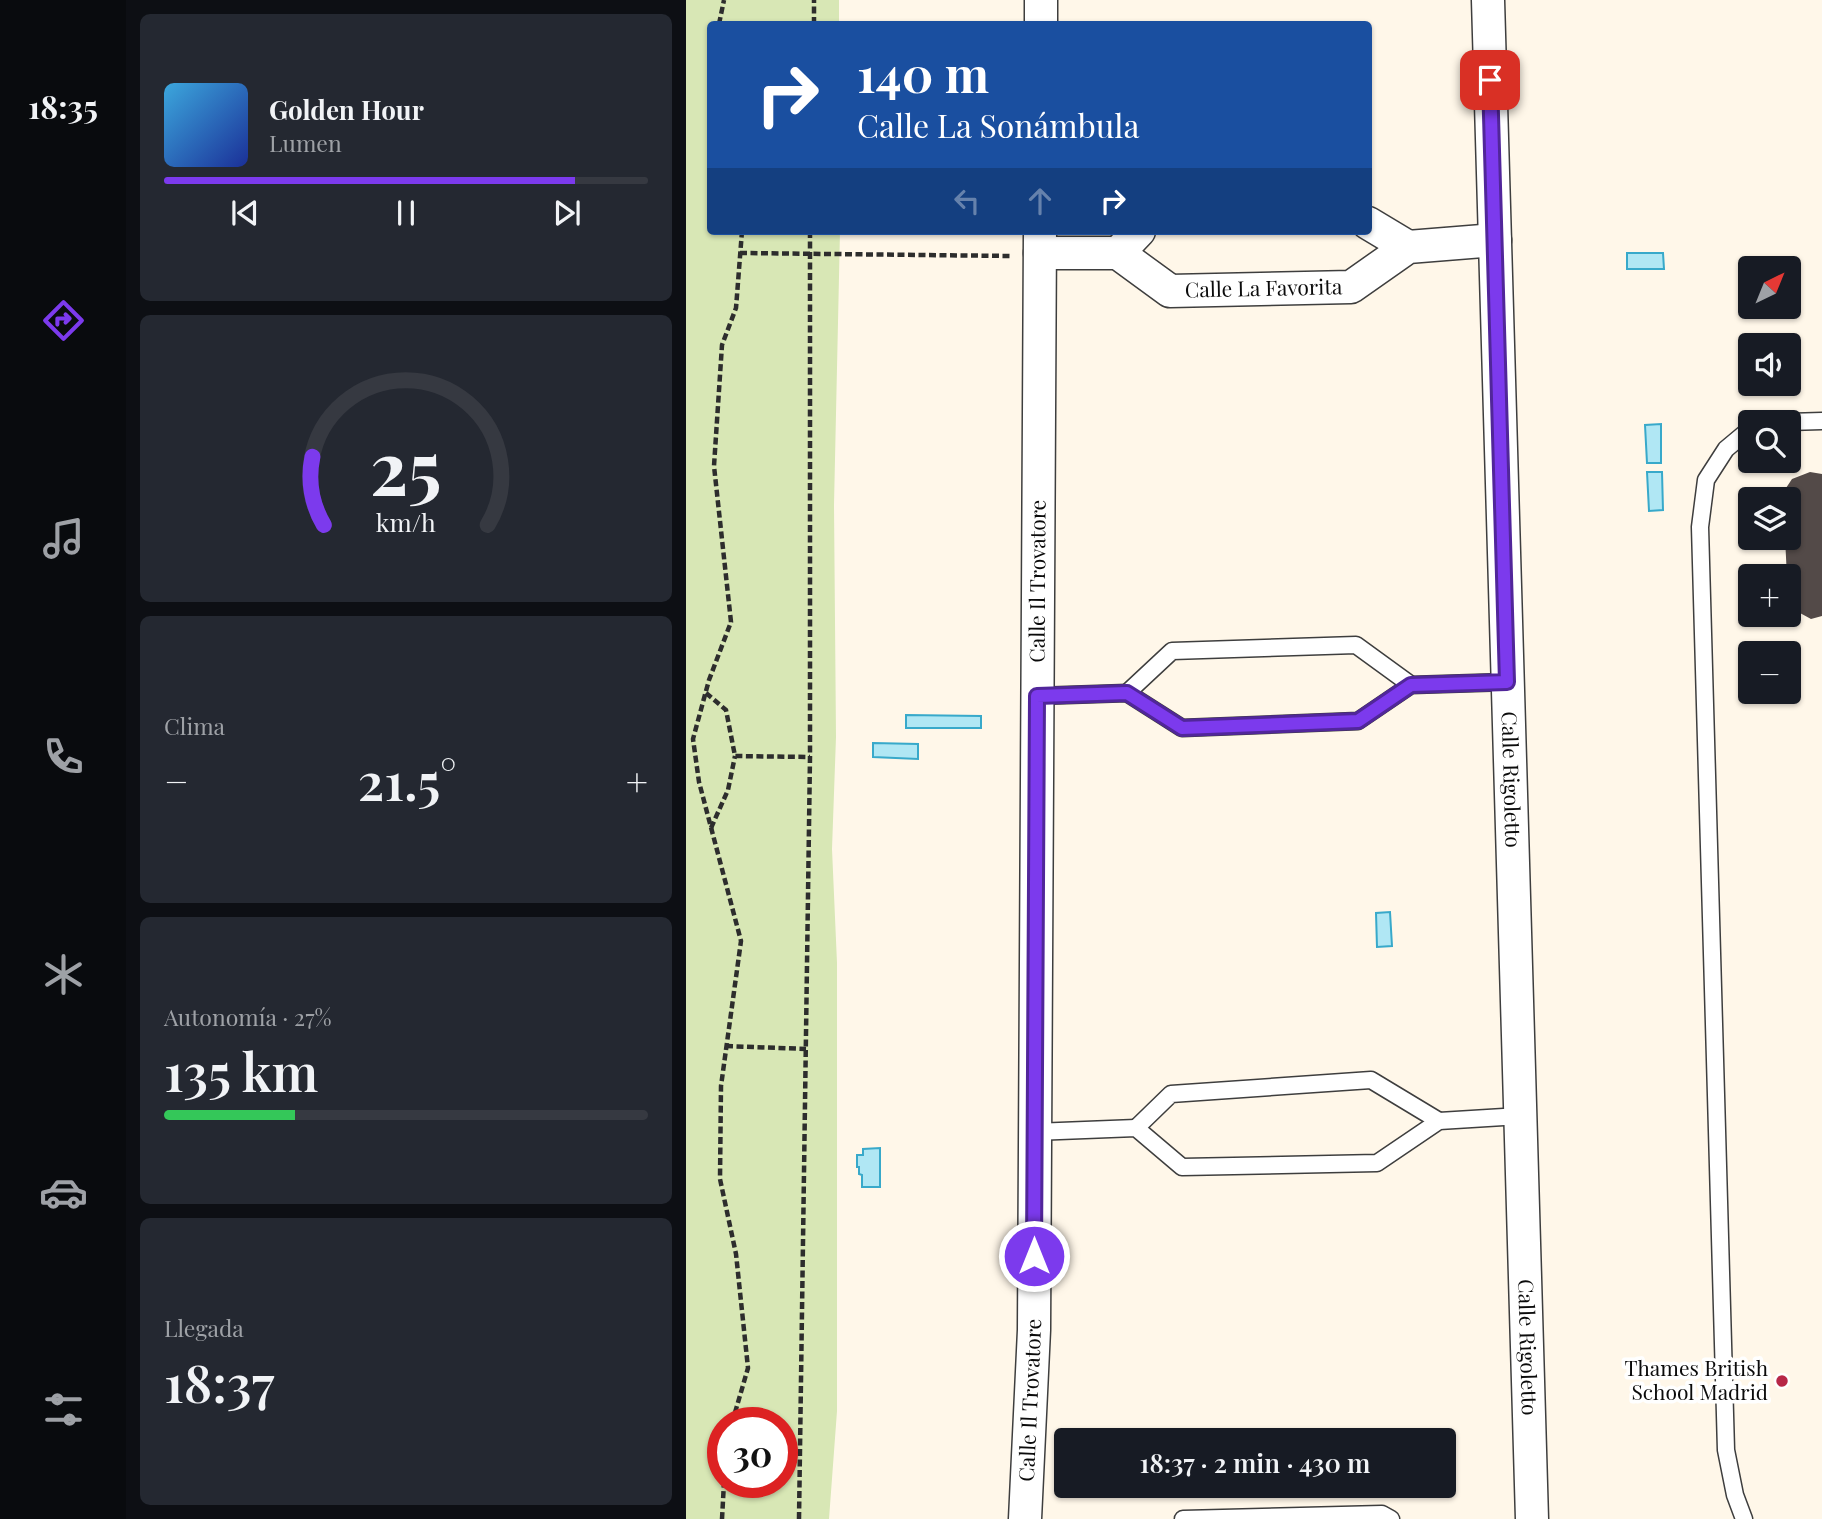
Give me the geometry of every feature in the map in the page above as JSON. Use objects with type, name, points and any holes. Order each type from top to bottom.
[{"type":"street","points":[[1041,0],[1041,21]]},
{"type":"street","name":"Calle Rigoletto","points":[[1488,0],[1531,1518]]},
{"type":"street","points":[[1372,225],[1408,247],[1495,240]]},
{"type":"street","name":"Calle La Favorita","points":[[1031,247],[1129,242],[1170,290],[1352,287],[1408,247]]},
{"type":"street","name":"Calle Il Trovatore","points":[[1025,1519],[1034,1331],[1037,696],[1031,247]]},
{"type":"lane","points":[[1801,422],[1822,421]]},
{"type":"lane","points":[[1738,439],[1726,449],[1706,480],[1700,527],[1726,1450],[1735,1494],[1744,1519]]},
{"type":"lane","points":[[1127,693],[1172,651],[1356,645],[1411,685]]},
{"type":"lane","points":[[1037,696],[1127,693],[1182,728],[1358,721],[1411,685],[1507,682]]},
{"type":"lane","points":[[1034,1132],[1136,1128],[1171,1094],[1371,1080],[1439,1121]]},
{"type":"lane","points":[[1136,1128],[1182,1167],[1377,1163],[1439,1121],[1520,1116]]},
{"type":"lane","points":[[1183,1519],[1382,1514],[1391,1519]]},
{"type":"path","points":[[720,21],[724,0]]},
{"type":"path","points":[[814,0],[814,21]]},
{"type":"path","points":[[737,1407],[748,1367],[736,1254],[720,1179],[721,1086],[741,941],[722,862],[717,858],[710,829],[693,739],[731,622],[714,466],[722,345],[736,308],[741,235]]},
{"type":"path","points":[[799,1519],[810,757],[810,235]]},
{"type":"path","points":[[740,253],[810,254],[1031,247]]},
{"type":"path","points":[[706,693],[726,710],[735,757],[728,790],[710,829]]},
{"type":"path","points":[[735,757],[810,757]]},
{"type":"path","points":[[726,1046],[806,1049]]},
{"type":"path","points":[[722,1519],[723,1498]]},
{"type":"green space","points":[[686,0],[839,0],[839,21],[707,21],[707,235],[840,235],[834,505],[836,737],[832,849],[837,963],[837,1411],[829,1519],[686,1519]]},
{"type":"water","points":[[1627,253],[1663,253],[1664,269],[1627,269]]},
{"type":"water","points":[[1661,424],[1661,463],[1647,463],[1645,425]]},
{"type":"water","points":[[1647,472],[1662,472],[1663,510],[1649,511]]},
{"type":"water","points":[[906,715],[981,716],[981,728],[906,728]]},
{"type":"water","points":[[873,743],[918,744],[918,759],[873,757]]},
{"type":"water","points":[[1390,912],[1392,946],[1377,947],[1376,913]]},
{"type":"water","points":[[880,1148],[880,1187],[862,1187],[857,1155],[863,1155],[863,1149]]},
{"type":"building","points":[[1810,472],[1822,474],[1822,616],[1811,619],[1801,614],[1801,564],[1786,564],[1786,550],[1801,550],[1801,487],[1787,487],[1792,479]]},
{"type":"place","name":"Thames British School Madrid","points":[[1782,1381]]},
{"type":"route","points":[[1034,1256],[1037,696],[1127,693],[1182,728],[1358,721],[1411,685],[1507,682],[1490,80]]}]
